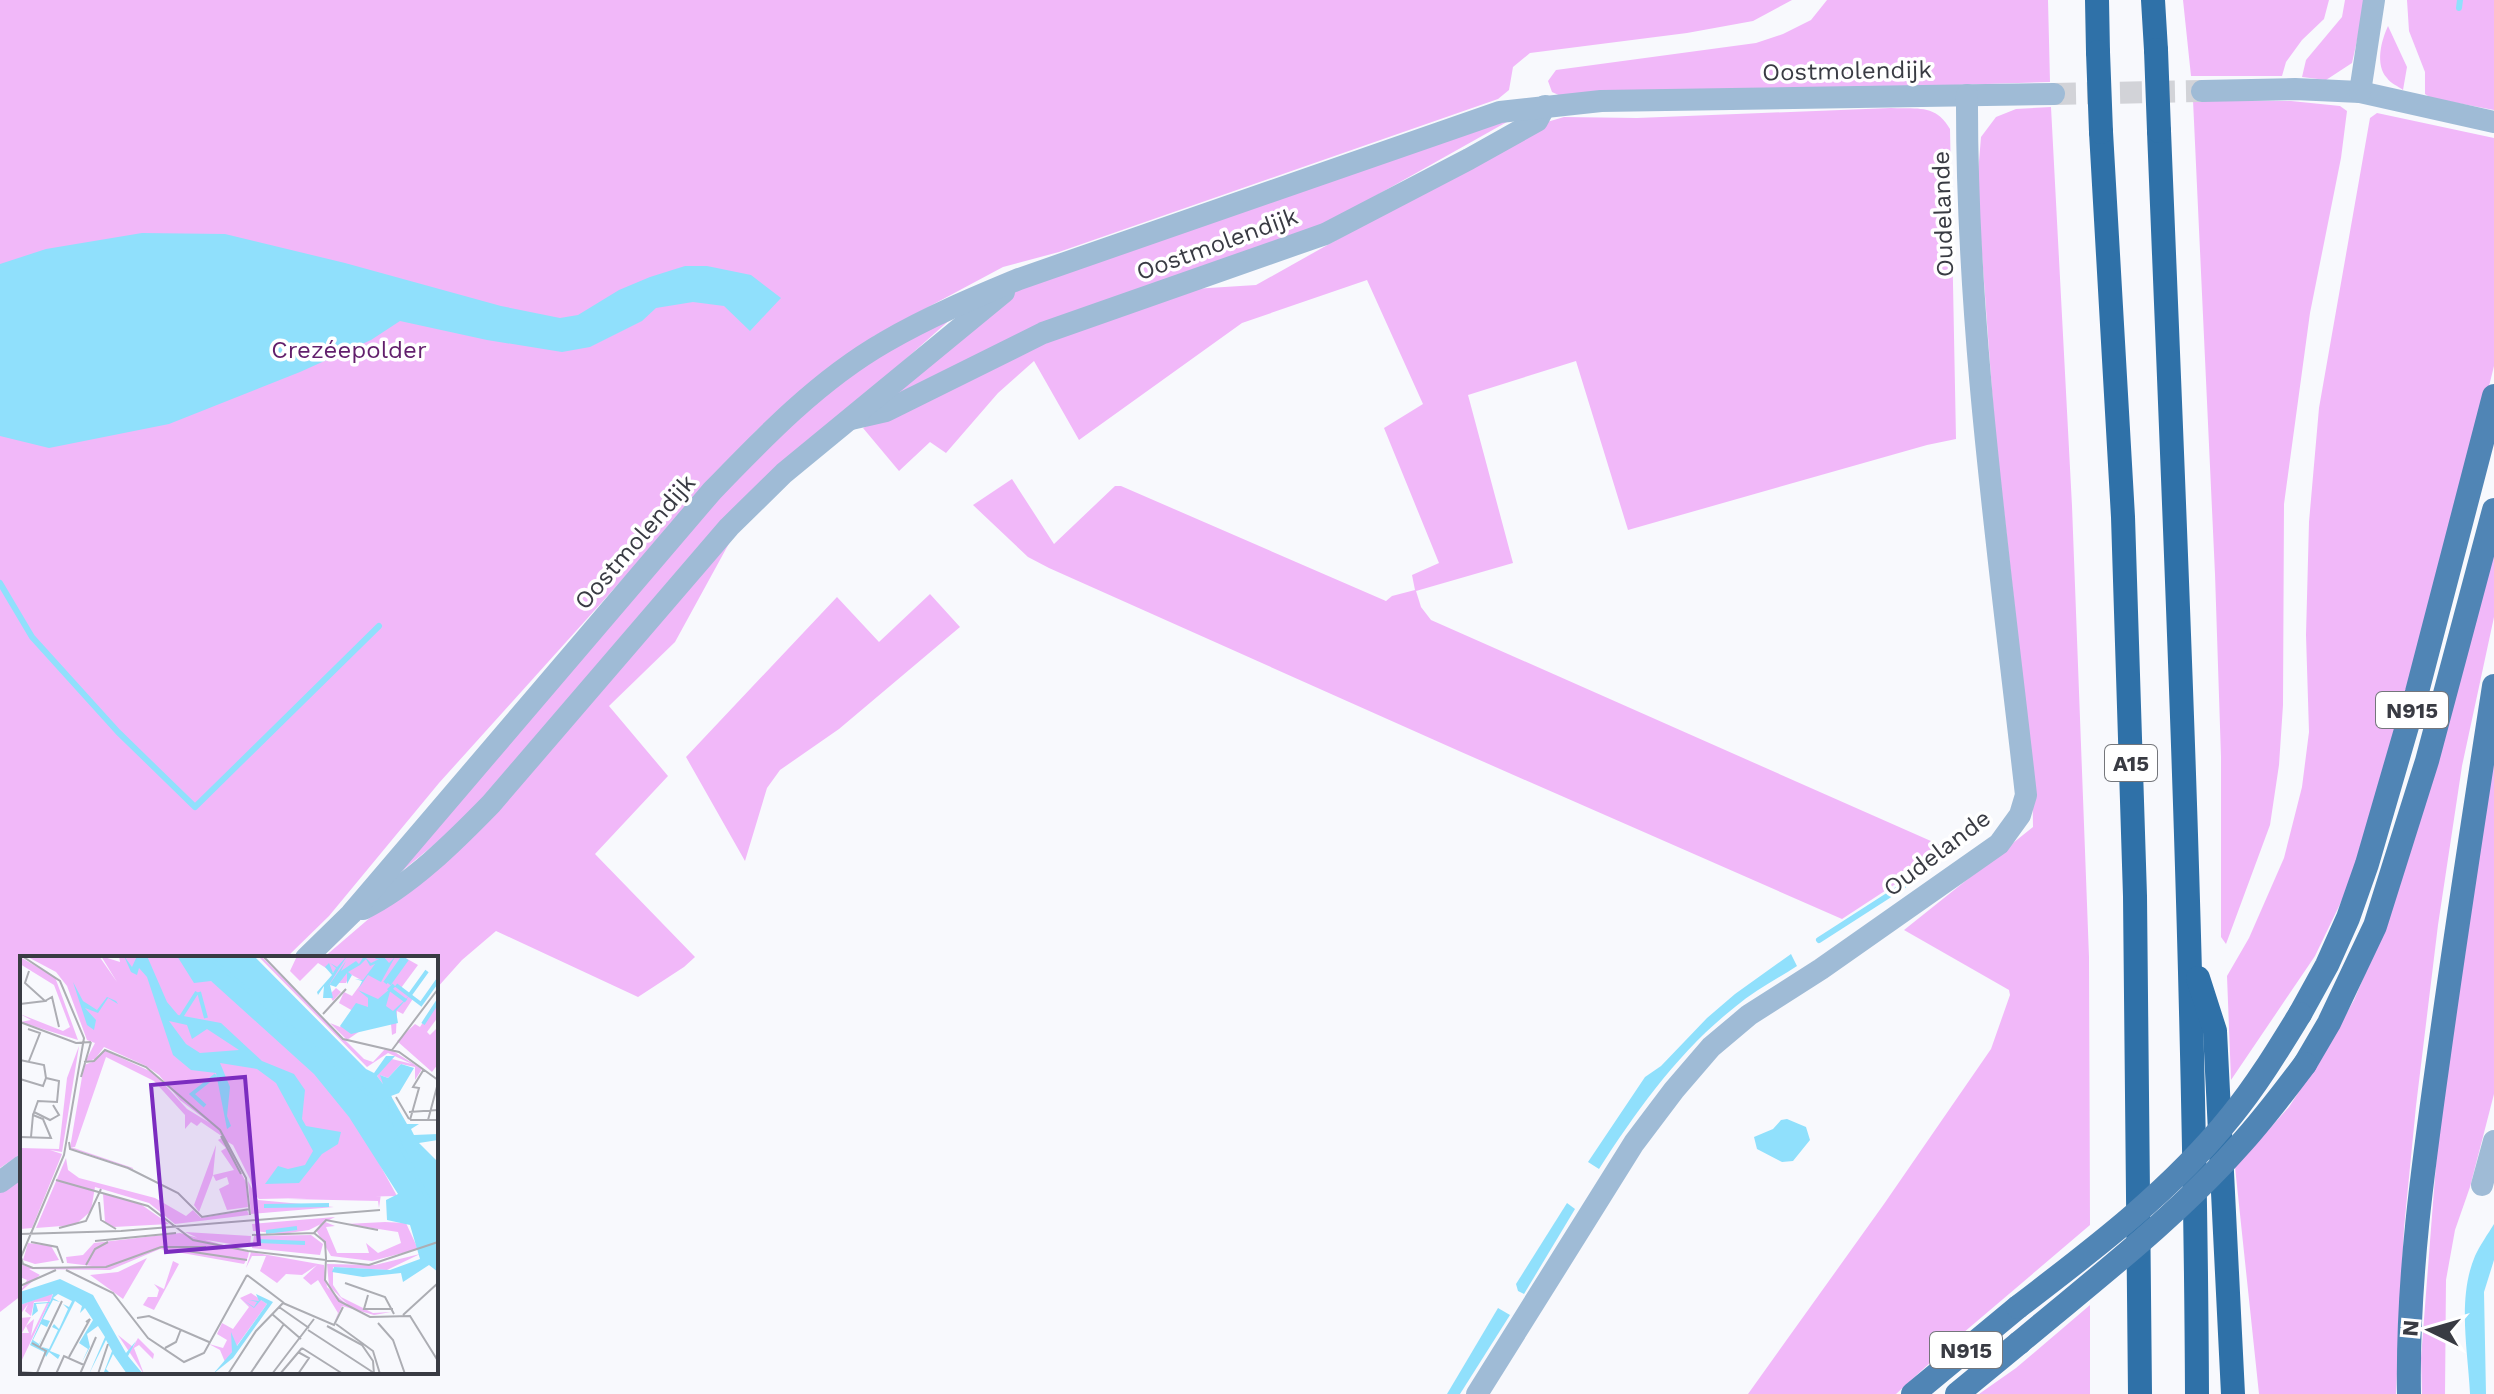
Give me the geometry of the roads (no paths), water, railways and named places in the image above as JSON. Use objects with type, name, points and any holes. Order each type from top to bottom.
[{"type":"highway","name":"A15","points":[[2097,0],[2101,132],[2123,517],[2135,896],[2140,1394]]},
{"type":"highway","name":"A15","points":[[2153,0],[2190,953],[2197,1394]]},
{"type":"highway","name":"A15","points":[[2190,953],[2215,1031],[2233,1394]]},
{"type":"main road","name":"N915","points":[[1913,1394],[2094,1249],[2197,1155],[2232,1116],[2300,1014],[2337,942],[2367,864],[2417,692],[2494,396]]},
{"type":"main road","name":"N915","points":[[1957,1394],[2179,1207],[2238,1148],[2305,1064],[2329,1023],[2375,926],[2427,761],[2494,510]]},
{"type":"main road","points":[[2409,1394],[2408,1333],[2414,1256],[2463,884],[2494,686]]},
{"type":"street","points":[[2360,92],[2374,0]]},
{"type":"street","points":[[2202,91],[2295,89],[2360,92],[2494,122]]},
{"type":"street","name":"Oostmolendijk","points":[[308,956],[351,914],[712,491],[764,437],[825,383],[883,343],[953,306],[1019,279],[1500,112],[1601,101],[2054,94]]},
{"type":"street","name":"Oudelande","points":[[1477,1394],[1634,1143],[1711,1047],[1749,1015],[1821,969],[1999,844],[2020,815],[2026,795],[1971,275],[1966,188],[1967,95]]},
{"type":"street","name":"Oostmolendijk","points":[[846,421],[886,411],[1043,333],[1325,234],[1537,121],[1545,106]]},
{"type":"street","name":"Oostmolendijk","points":[[351,914],[385,898],[461,835],[518,774],[729,527],[784,473],[1019,279]]},
{"type":"street","points":[[2482,1185],[2494,1141]]},
{"type":"street","points":[[0,1182],[20,1167]]},
{"type":"water","points":[[142,233],[225,234],[501,306],[560,318],[578,315],[619,290],[685,266],[707,266],[751,275],[781,298],[750,331],[724,306],[693,302],[656,308],[642,321],[590,347],[562,352],[400,321],[371,340],[300,372],[169,424],[49,448],[0,436],[0,264],[46,249]]},
{"type":"water","points":[[1791,954],[1797,966],[1735,1007],[1677,1062],[1644,1103],[1599,1169],[1588,1162],[1645,1077],[1661,1066],[1735,994]]},
{"type":"water","points":[[1787,1119],[1806,1127],[1810,1140],[1793,1161],[1782,1162],[1757,1149],[1754,1137]]},
{"type":"water","points":[[1567,1203],[1575,1209],[1524,1294],[1518,1291],[1516,1284]]},
{"type":"water","points":[[2494,1224],[2494,1260],[2484,1292],[2486,1394],[2470,1394],[2466,1289],[2475,1256]]},
{"type":"water","points":[[1498,1308],[1510,1315],[1460,1394],[1447,1394]]},
{"type":"waterway","points":[[2459,8],[2460,0]]},
{"type":"waterway","points":[[0,583],[32,637],[118,732],[195,807],[379,626]]},
{"type":"waterway","points":[[1819,940],[1903,886]]},
{"type":"tunnel","points":[[2054,94],[2202,91]]},
{"type":"park label","name":"Crezéepolder","points":[[349,350]]}]
